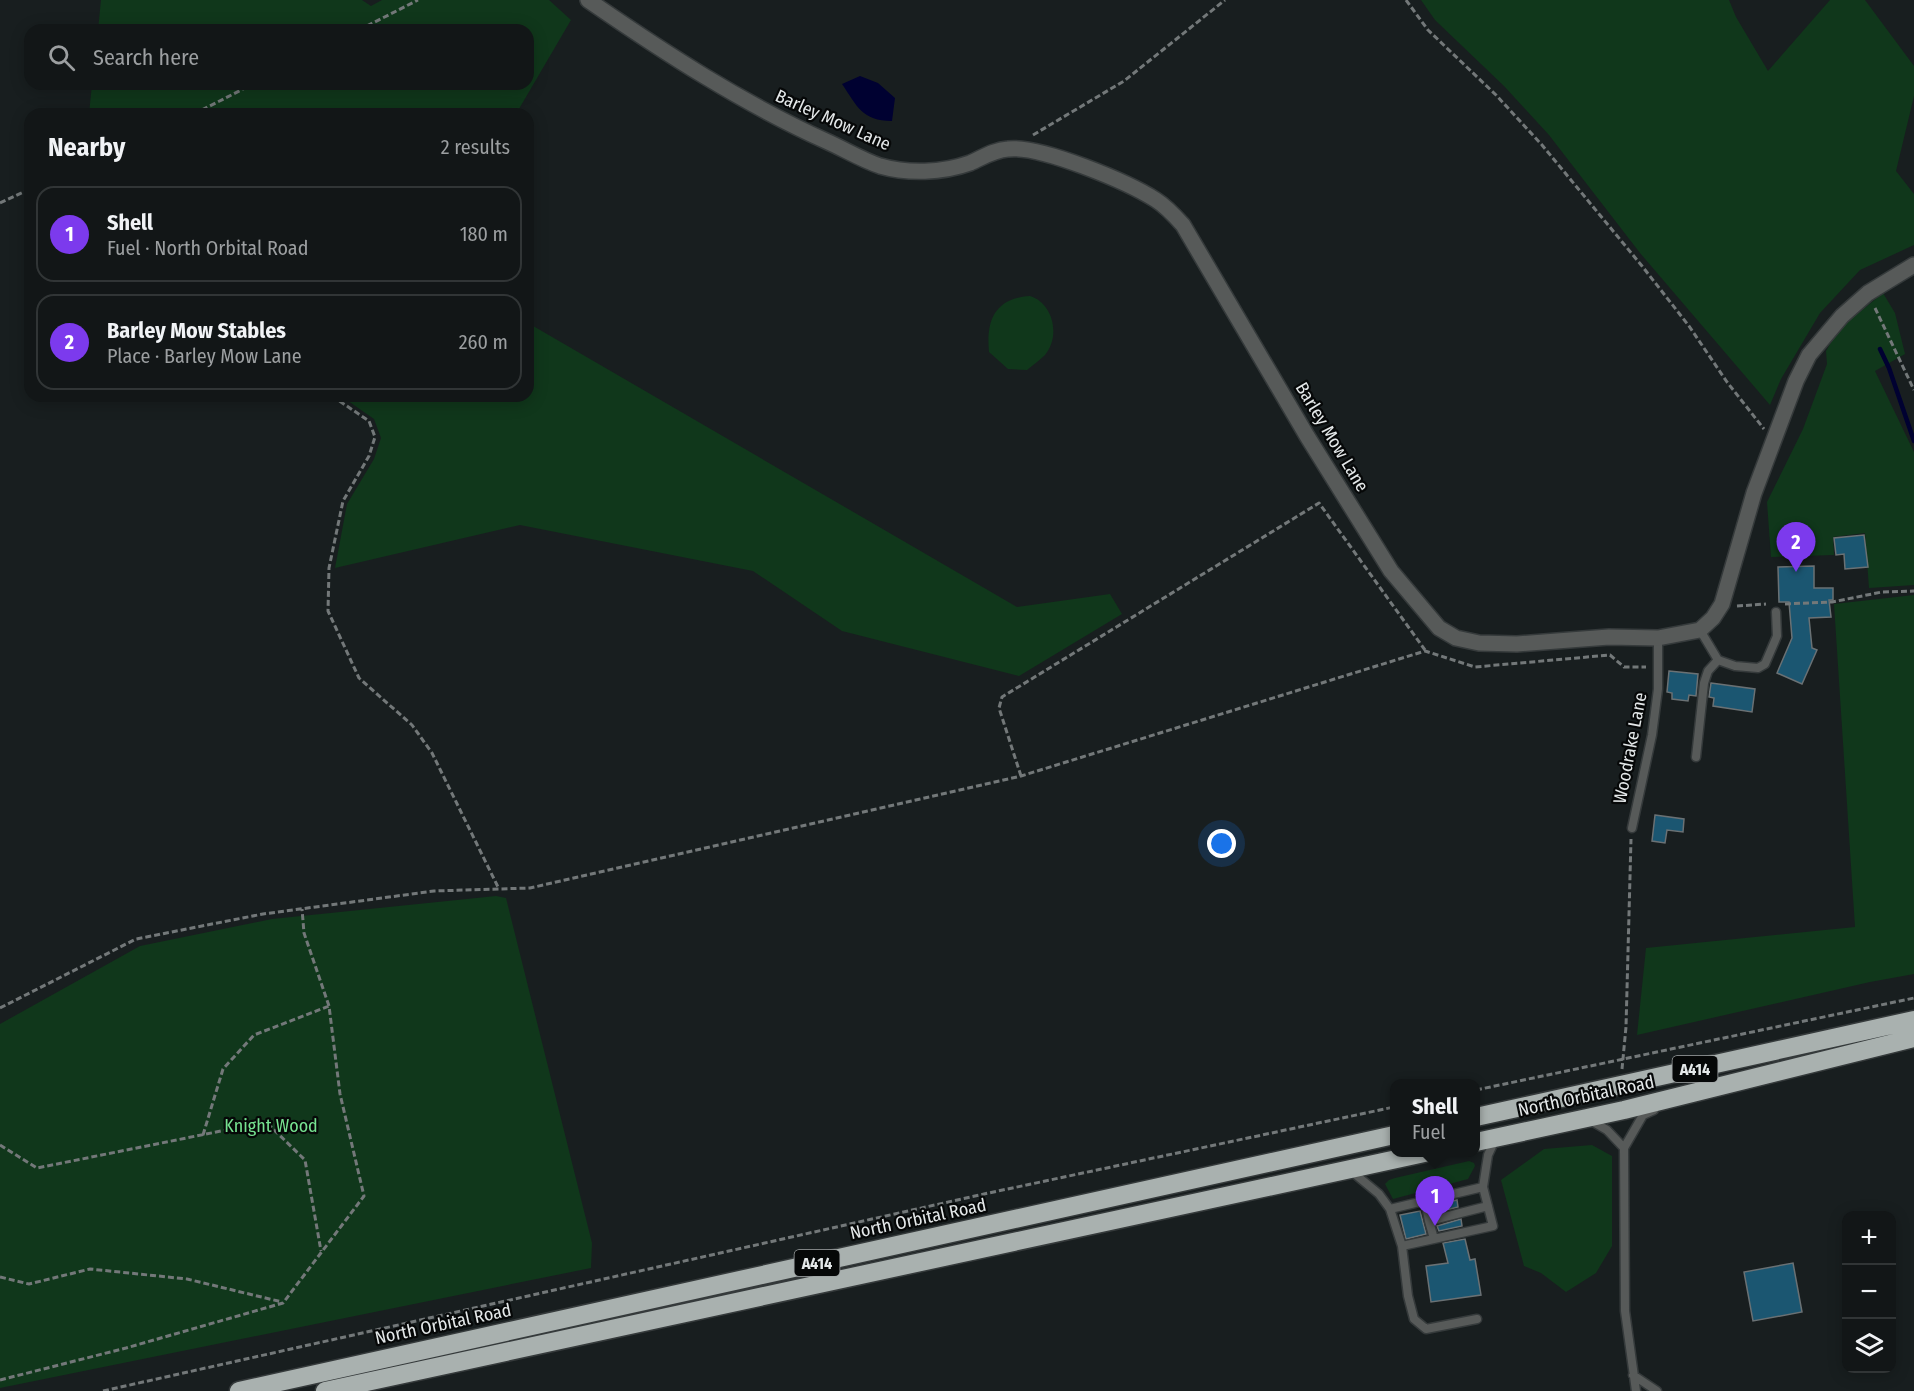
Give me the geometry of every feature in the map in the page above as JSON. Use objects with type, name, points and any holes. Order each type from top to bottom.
[{"type":"highway","name":"North Orbital Road","points":[[1480,1116],[1914,1020]]},
{"type":"highway","name":"North Orbital Road","points":[[1480,1141],[1679,1097],[1914,1038]]},
{"type":"highway","name":"North Orbital Road","points":[[239,1391],[1390,1136]]},
{"type":"highway","name":"A414","points":[[325,1391],[1407,1157]]},
{"type":"street","name":"Barley Mow Lane","points":[[588,0],[661,50],[775,118],[880,166],[906,170],[942,170],[963,165],[990,153],[1008,149],[1027,150],[1070,162],[1133,186],[1171,211],[1183,225],[1307,436],[1391,571],[1439,628],[1456,638],[1479,643],[1517,644],[1609,637],[1658,638],[1700,630]]},
{"type":"street","points":[[1700,630],[1713,618],[1722,604],[1754,493],[1796,381],[1809,355],[1842,316],[1868,293],[1914,266]]},
{"type":"lane","points":[[1700,630],[1718,660],[1735,666],[1758,668],[1765,664],[1777,636],[1776,612]]},
{"type":"lane","name":"Woodrake Lane","points":[[1632,828],[1652,735],[1658,689],[1658,638]]},
{"type":"lane","points":[[1696,757],[1704,683],[1708,671],[1718,660]]},
{"type":"lane","points":[[1636,1391],[1625,1311],[1624,1148],[1643,1115],[1679,1097]]},
{"type":"lane","points":[[1588,1118],[1607,1130],[1624,1148]]},
{"type":"lane","points":[[1402,1246],[1493,1226],[1483,1188],[1488,1155],[1496,1137]]},
{"type":"lane","points":[[1350,1170],[1379,1194],[1390,1209],[1402,1246],[1408,1296],[1414,1320],[1426,1329],[1477,1319]]},
{"type":"lane","points":[[1390,1209],[1483,1188]]},
{"type":"lane","points":[[1425,1201],[1434,1239]]},
{"type":"lane","points":[[1429,1221],[1488,1206]]},
{"type":"lane","points":[[1633,1375],[1657,1391]]},
{"type":"path","points":[[371,24],[417,0]]},
{"type":"path","points":[[1008,149],[1125,81],[1225,0]]},
{"type":"path","points":[[1406,0],[1428,30],[1496,95],[1542,145],[1689,326],[1726,382],[1774,442]]},
{"type":"path","points":[[206,108],[241,90]]},
{"type":"path","points":[[0,203],[24,192]]},
{"type":"path","points":[[1868,293],[1914,390]]},
{"type":"path","points":[[341,402],[369,421],[375,437],[369,456],[343,501],[329,568],[328,611],[359,678],[412,725],[432,753],[499,889]]},
{"type":"path","points":[[1021,776],[999,708],[1002,697],[1319,503],[1425,651]]},
{"type":"path","points":[[1722,604],[1731,606],[1832,602],[1882,592],[1914,591]]},
{"type":"path","points":[[0,1008],[136,939],[263,914],[434,891],[531,888],[1021,776],[1425,651],[1475,667],[1610,655],[1624,667],[1658,666]]},
{"type":"path","points":[[1622,1072],[1626,1027],[1632,828]]},
{"type":"path","points":[[0,1380],[126,1348],[283,1303],[364,1196],[340,1094],[329,1006],[304,933],[302,909]]},
{"type":"path","points":[[1480,1089],[1914,998]]},
{"type":"path","points":[[203,1135],[223,1069],[254,1035],[329,1006]]},
{"type":"path","points":[[103,1391],[984,1194],[1390,1108]]},
{"type":"path","points":[[0,1145],[37,1168],[266,1122],[305,1160],[321,1251]]},
{"type":"path","points":[[0,1277],[29,1284],[90,1269],[187,1279],[283,1303]]},
{"type":"green space","points":[[101,0],[362,0],[371,6],[382,0],[549,0],[571,20],[534,83],[534,24],[99,24]]},
{"type":"green space","points":[[1421,0],[1729,0],[1736,17],[1768,71],[1830,0],[1865,0],[1914,66],[1914,96],[1896,171],[1914,194],[1914,245],[1860,270],[1820,313],[1781,379],[1770,405],[1640,253],[1549,135],[1504,86],[1435,20]]},
{"type":"green space","points":[[91,90],[530,90],[520,108],[90,108]]},
{"type":"green space","points":[[1883,293],[1895,313],[1905,354],[1875,371],[1914,452],[1914,585],[1869,588],[1865,533],[1833,537],[1834,555],[1771,557],[1767,502],[1803,429],[1827,364],[1826,351],[1845,324]]},
{"type":"green space","points":[[1030,296],[1038,300],[1049,313],[1053,339],[1045,355],[1027,370],[1008,369],[989,352],[991,321],[995,313],[1008,301]]},
{"type":"green space","points":[[534,326],[1017,607],[1110,594],[1122,614],[1019,676],[842,631],[753,571],[520,525],[335,568],[347,504],[374,459],[381,438],[374,419],[350,402],[534,402]]},
{"type":"green space","points":[[1914,595],[1914,974],[1637,1035],[1646,948],[1855,927],[1834,604]]},
{"type":"green space","name":"Knight Wood","points":[[496,896],[506,898],[592,1243],[591,1268],[0,1388],[0,1024],[140,946],[272,919]]},
{"type":"green space","points":[[1592,1145],[1612,1156],[1612,1246],[1596,1273],[1566,1292],[1541,1273],[1524,1266],[1501,1180],[1544,1149]]},
{"type":"green space","points":[[1469,1161],[1475,1166],[1468,1179],[1393,1199],[1385,1184],[1395,1178]]},
{"type":"shaded area","points":[[860,76],[878,83],[895,98],[892,121],[867,115],[852,99],[842,84]]},
{"type":"building","points":[[1864,535],[1868,567],[1845,569],[1844,554],[1836,555],[1834,538]]},
{"type":"building","points":[[1814,566],[1814,588],[1833,588],[1833,600],[1829,600],[1831,617],[1809,618],[1812,648],[1817,650],[1802,684],[1777,673],[1792,638],[1789,602],[1779,602],[1778,567]]},
{"type":"building","points":[[1669,671],[1698,674],[1696,696],[1689,695],[1688,701],[1672,699],[1672,693],[1667,692]]},
{"type":"building","points":[[1711,683],[1755,689],[1752,712],[1713,706],[1714,698],[1709,697]]},
{"type":"building","points":[[1655,815],[1684,819],[1683,832],[1667,830],[1665,843],[1652,841]]},
{"type":"building","points":[[1457,1200],[1458,1207],[1434,1213],[1432,1206]]},
{"type":"building","points":[[1420,1211],[1426,1234],[1406,1239],[1400,1215]]},
{"type":"building","points":[[1461,1219],[1462,1226],[1439,1231],[1437,1226]]},
{"type":"building","points":[[1465,1239],[1470,1260],[1475,1259],[1481,1295],[1431,1302],[1426,1266],[1448,1263],[1443,1243]]},
{"type":"building","points":[[1793,1263],[1802,1312],[1753,1321],[1744,1272]]},
{"type":"waterway","points":[[1880,349],[1889,368],[1914,441]]},
{"type":"place","name":"Barley Mow Stables","points":[[1796,572]]},
{"type":"place","name":"Shell","points":[[1435,1226]]}]
